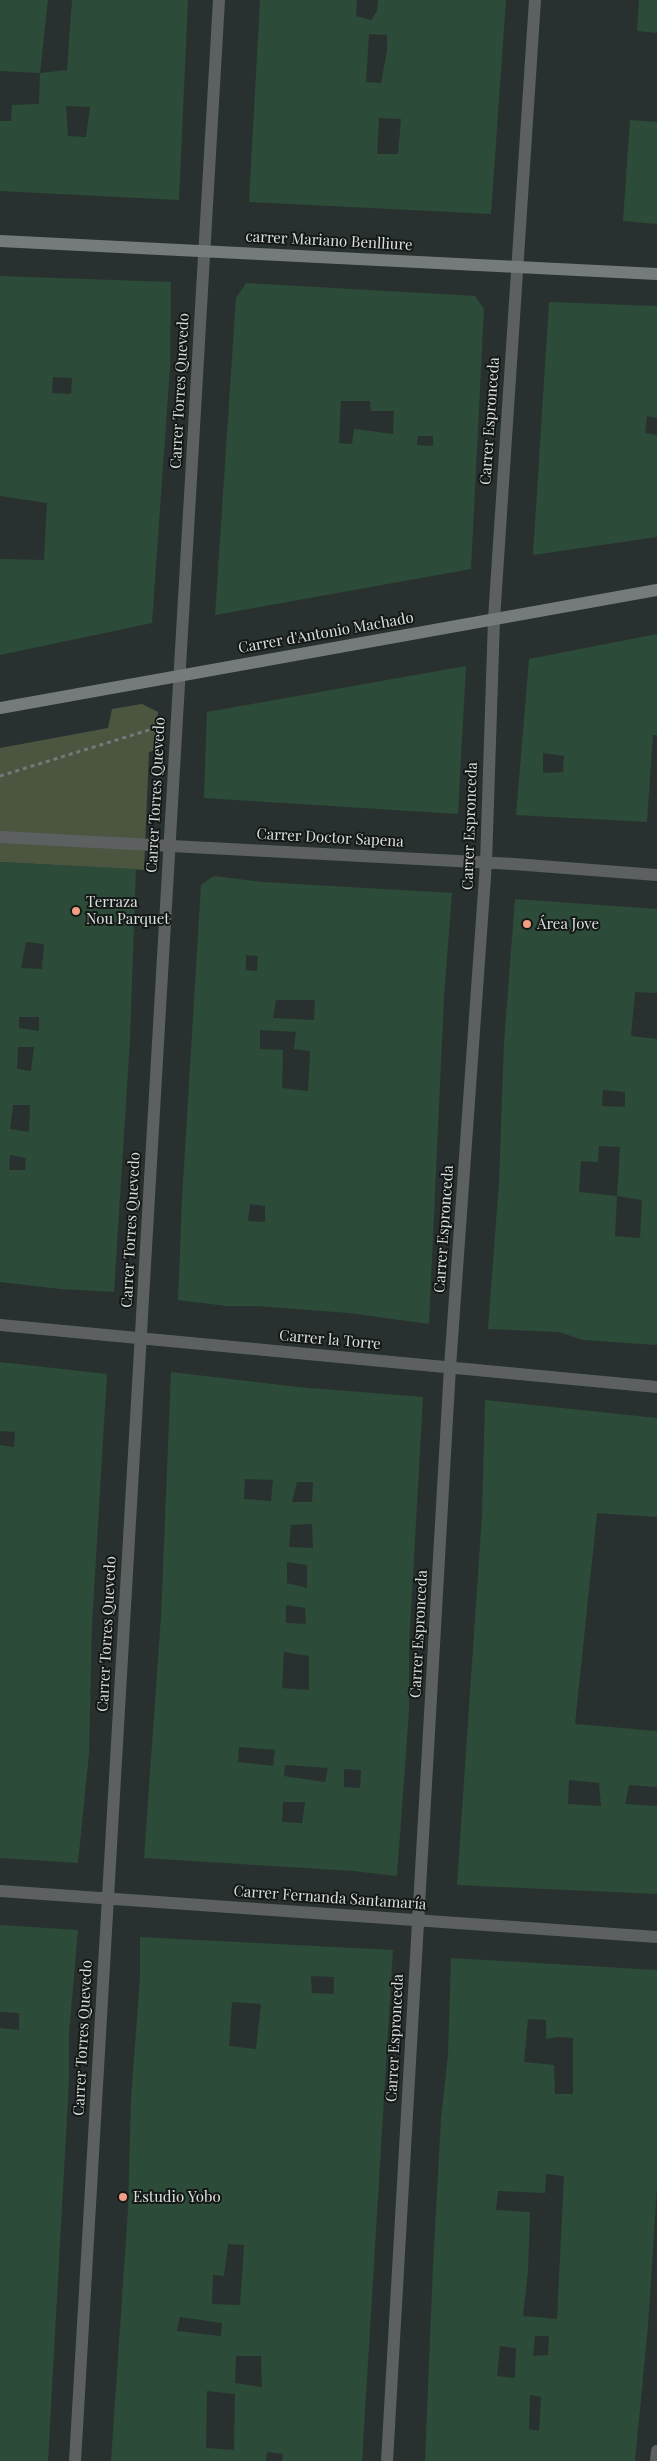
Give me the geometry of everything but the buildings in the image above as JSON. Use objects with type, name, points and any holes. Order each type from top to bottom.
[{"type":"main road","name":"carrer Mariano Benlliure","points":[[0,241],[657,274]]},
{"type":"main road","name":"Carrer d'Antonio Machado","points":[[0,708],[657,590]]},
{"type":"street","name":"Carrer Torres Quevedo","points":[[75,2461],[219,0]]},
{"type":"street","name":"Carrer Espronceda","points":[[387,2461],[450,1367],[486,863],[494,619],[535,0]]},
{"type":"street","name":"Carrer Doctor Sapena","points":[[0,837],[486,863],[657,875]]},
{"type":"street","name":"Carrer la Torre","points":[[0,1326],[657,1387]]},
{"type":"street","name":"Carrer Fernanda Santamaría","points":[[0,1891],[657,1937]]},
{"type":"street","points":[[656,2461],[657,2451]]},
{"type":"path","points":[[0,776],[157,727]]},
{"type":"green space","points":[[142,704],[158,712],[156,750],[149,752],[144,870],[0,862],[0,748],[108,728],[112,709]]},
{"type":"place","name":"Terraza Nou Parquet","points":[[76,911]]},
{"type":"place","name":"Área Jove","points":[[527,924]]},
{"type":"place","name":"Estudio Yobo","points":[[123,2197]]}]
